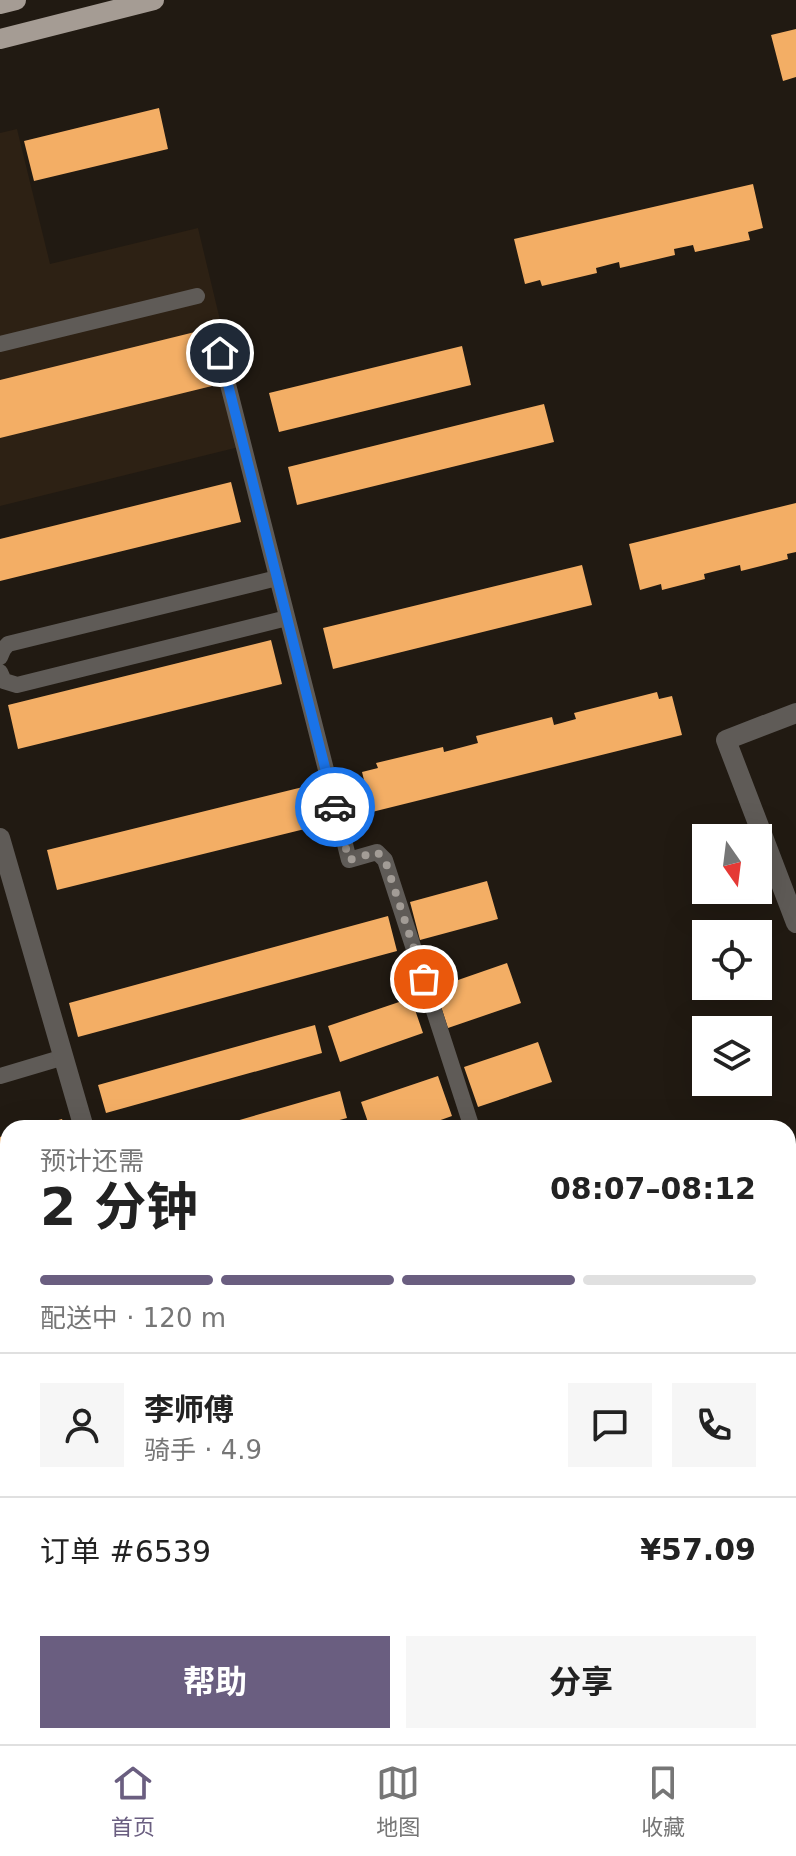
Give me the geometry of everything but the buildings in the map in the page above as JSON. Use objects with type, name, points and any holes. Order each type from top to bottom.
[{"type":"main road","points":[[0,4],[16,0]]},
{"type":"main road","points":[[0,39],[154,0]]},
{"type":"street","points":[[796,713],[726,740],[796,923]]},
{"type":"street","points":[[0,838],[82,1120]]},
{"type":"lane","points":[[0,344],[197,296]]},
{"type":"lane","points":[[220,353],[349,860],[377,852],[385,860],[469,1120]]},
{"type":"lane","points":[[0,657],[8,644],[277,578]]},
{"type":"lane","points":[[0,672],[4,681],[17,685],[287,618]]},
{"type":"lane","points":[[0,1076],[64,1057]]},
{"type":"shaded area","points":[[17,129],[50,264],[198,228],[225,341],[209,346],[239,447],[0,506],[0,133]]},
{"type":"way so far","points":[[335,807],[349,860],[377,852],[385,860],[424,979]]},
{"type":"route","points":[[220,353],[335,807]]}]
